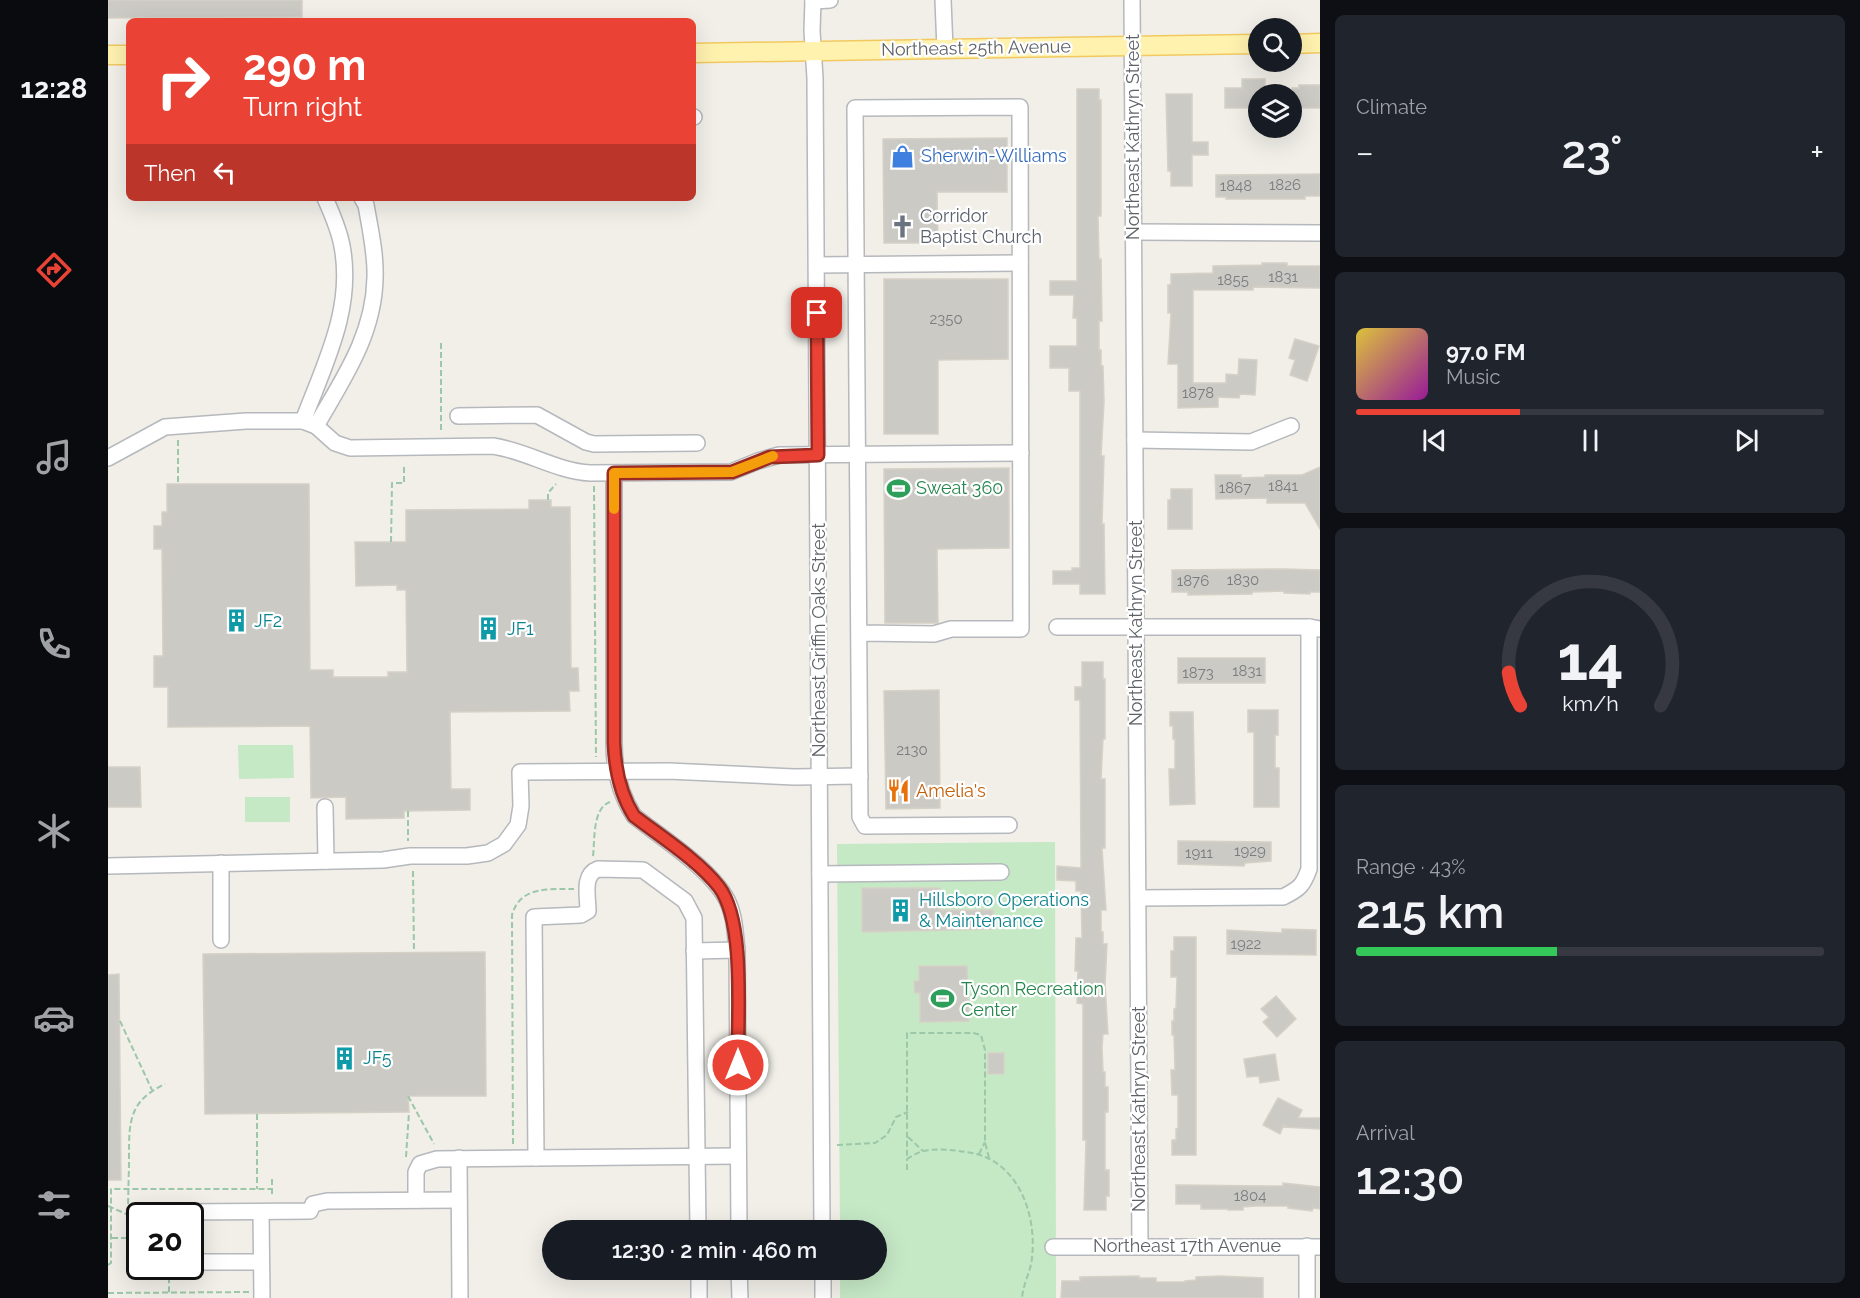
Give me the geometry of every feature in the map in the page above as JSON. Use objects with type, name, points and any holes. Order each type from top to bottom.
[{"type":"main road","points":[[1302,44],[1320,43]]},
{"type":"main road","name":"Northeast 25th Avenue","points":[[696,53],[1248,44]]},
{"type":"main road","points":[[108,55],[126,55]]},
{"type":"street","points":[[813,0],[830,0]]},
{"type":"street","name":"Northeast Griffin Oaks Street","points":[[813,0],[817,265],[822,1220]]},
{"type":"street","points":[[943,0],[945,49]]},
{"type":"street","name":"Northeast Kathryn Street","points":[[1132,0],[1140,1246]]},
{"type":"street","points":[[859,633],[934,634],[951,629],[1021,629],[1020,107],[855,108],[860,818],[865,826],[1009,825]]},
{"type":"street","points":[[309,424],[333,346],[342,304],[344,266],[342,247],[338,228],[326,201]]},
{"type":"street","points":[[309,424],[359,350],[372,311],[374,260],[364,201]]},
{"type":"street","points":[[1134,232],[1320,233]]},
{"type":"street","points":[[817,265],[1020,263]]},
{"type":"street","points":[[458,416],[537,415],[586,442],[594,444],[697,443]]},
{"type":"street","points":[[108,458],[165,427],[246,421],[309,424],[335,444],[350,448],[499,447],[516,450],[579,472],[732,472],[770,457],[858,453],[1021,453]]},
{"type":"street","points":[[1135,440],[1251,442],[1292,426]]},
{"type":"street","points":[[614,473],[614,743],[617,771],[627,804],[634,816],[701,869],[719,887],[731,911],[737,950],[739,1220]]},
{"type":"street","points":[[1057,627],[1314,628],[1309,869],[1305,880],[1298,889],[1283,897],[1138,898]]},
{"type":"street","points":[[108,866],[382,860],[410,856],[467,856],[488,853],[504,844],[518,825],[521,806],[520,772],[669,771],[819,777],[860,776]]},
{"type":"street","points":[[326,807],[326,861]]},
{"type":"street","points":[[221,863],[221,940]]},
{"type":"street","points":[[536,1158],[534,917],[581,913],[587,877],[591,872],[598,869],[643,870],[685,901],[694,918],[698,1220]]},
{"type":"street","points":[[820,874],[1001,872]]},
{"type":"street","points":[[694,951],[737,950]]},
{"type":"street","points":[[416,1200],[416,1172],[420,1164],[437,1159],[738,1156]]},
{"type":"street","points":[[459,1158],[460,1298]]},
{"type":"street","points":[[204,1211],[266,1208],[310,1211],[313,1204],[327,1201],[459,1200]]},
{"type":"street","points":[[262,1298],[261,1262],[266,1208]]},
{"type":"street","points":[[1307,1298],[1314,1246]]},
{"type":"street","name":"Northeast 17th Avenue","points":[[1053,1247],[1314,1246]]},
{"type":"street","points":[[204,1262],[261,1262]]},
{"type":"street","points":[[699,1280],[699,1298]]},
{"type":"street","points":[[739,1280],[740,1298]]},
{"type":"street","points":[[823,1280],[823,1298]]},
{"type":"path","points":[[441,343],[441,447]]},
{"type":"path","points":[[177,437],[178,484]]},
{"type":"path","points":[[392,542],[392,483],[404,483],[404,465]]},
{"type":"path","points":[[548,500],[548,493],[556,484]]},
{"type":"path","points":[[594,486],[596,771]]},
{"type":"path","points":[[408,811],[408,847]]},
{"type":"path","points":[[413,870],[414,952]]},
{"type":"path","points":[[120,1021],[152,1090]]},
{"type":"path","points":[[907,1170],[908,1033],[978,1034],[983,1038],[984,1142],[989,1158]]},
{"type":"path","points":[[128,1202],[130,1119],[138,1104],[152,1090],[165,1084]]},
{"type":"path","points":[[408,1096],[436,1148],[437,1159]]},
{"type":"path","points":[[406,1166],[409,1112]]},
{"type":"path","points":[[837,1145],[874,1143],[887,1135],[896,1116],[908,1112]]},
{"type":"path","points":[[257,1114],[257,1189]]},
{"type":"path","points":[[908,1137],[923,1151]]},
{"type":"path","points":[[979,1154],[984,1142]]},
{"type":"path","points":[[908,1159],[923,1151],[979,1154],[989,1158],[1017,1184],[1028,1207],[1032,1235],[1032,1260],[1024,1283],[1022,1298]]},
{"type":"path","points":[[266,1208],[272,1179]]},
{"type":"path","points":[[108,1206],[126,1212]]},
{"type":"path","points":[[111,1238],[126,1238]]},
{"type":"path","points":[[169,1280],[169,1293]]},
{"type":"path","points":[[108,1293],[252,1292],[252,1298]]},
{"type":"green space","points":[[238,745],[293,745],[294,778],[239,779]]},
{"type":"green space","points":[[245,797],[290,797],[290,822],[245,822]]},
{"type":"green space","points":[[1055,842],[1056,1298],[840,1298],[840,1280],[887,1280],[887,1220],[840,1220],[837,844]]},
{"type":"building","points":[[108,0],[302,0],[302,17],[108,18]]},
{"type":"building","points":[[1242,79],[1265,79],[1265,84],[1248,84],[1248,108],[1225,108],[1225,88],[1242,88]]},
{"type":"building","points":[[1302,85],[1320,85],[1320,108],[1302,108]]},
{"type":"building","points":[[1077,89],[1099,89],[1099,100],[1101,100],[1101,216],[1098,216],[1102,321],[1099,321],[1099,350],[1101,350],[1101,366],[1103,366],[1104,402],[1101,456],[1104,456],[1102,524],[1104,524],[1105,594],[1080,594],[1080,584],[1053,584],[1053,571],[1072,571],[1072,568],[1080,568],[1080,391],[1069,391],[1069,368],[1050,368],[1050,346],[1077,346],[1077,318],[1073,318],[1074,295],[1050,295],[1050,281],[1077,281]]},
{"type":"building","points":[[1166,94],[1192,94],[1192,142],[1208,142],[1208,155],[1192,155],[1192,186],[1171,186],[1171,171],[1168,171]]},
{"type":"building","points":[[1007,138],[1007,192],[937,192],[938,243],[884,243],[883,139]]},
{"type":"building","points":[[1320,174],[1320,196],[1305,196],[1305,199],[1216,197],[1216,175]]},
{"type":"building","points":[[1262,263],[1320,266],[1320,288],[1253,287],[1253,290],[1193,290],[1193,383],[1226,383],[1226,374],[1238,375],[1239,359],[1257,360],[1255,395],[1240,394],[1239,398],[1218,397],[1218,407],[1178,408],[1178,364],[1168,364],[1171,313],[1168,313],[1168,285],[1171,285],[1171,274],[1213,273],[1213,266],[1262,265]]},
{"type":"building","points":[[884,279],[1008,279],[1008,359],[938,360],[938,434],[884,434]]},
{"type":"building","points":[[1295,339],[1319,346],[1307,381],[1290,375],[1295,360],[1289,358]]},
{"type":"building","points":[[1320,467],[1320,529],[1305,503],[1267,503],[1267,498],[1216,499],[1215,475],[1241,475],[1241,478],[1265,477],[1265,475],[1302,475]]},
{"type":"building","points":[[1009,468],[1009,548],[937,549],[938,623],[885,623],[884,469]]},
{"type":"building","points":[[167,484],[309,484],[310,670],[333,670],[333,677],[388,677],[388,672],[407,672],[406,590],[397,590],[397,585],[356,586],[355,542],[406,542],[406,510],[529,509],[529,500],[551,500],[551,507],[570,507],[571,668],[578,668],[579,691],[569,691],[570,711],[450,712],[451,789],[470,789],[470,810],[404,811],[404,818],[346,819],[346,797],[311,798],[310,726],[168,727],[168,687],[154,687],[154,656],[163,656],[162,549],[154,549],[154,526],[162,526],[162,512],[167,512]]},
{"type":"building","points":[[1171,489],[1192,489],[1192,529],[1168,529],[1168,500],[1171,500]]},
{"type":"building","points":[[1172,570],[1320,570],[1320,592],[1310,592],[1310,594],[1284,593],[1284,591],[1188,595],[1188,592],[1172,592]]},
{"type":"building","points":[[1178,658],[1265,658],[1265,683],[1178,683]]},
{"type":"building","points":[[1082,662],[1103,662],[1103,679],[1105,679],[1105,739],[1103,739],[1101,779],[1105,779],[1105,848],[1102,848],[1106,910],[1101,910],[1101,932],[1103,932],[1103,944],[1107,944],[1105,985],[1108,1034],[1103,1034],[1102,1047],[1105,1087],[1108,1087],[1108,1112],[1105,1112],[1105,1170],[1109,1170],[1109,1196],[1106,1196],[1106,1210],[1084,1210],[1086,1140],[1083,1140],[1083,1004],[1077,1003],[1078,971],[1075,971],[1076,938],[1082,938],[1081,891],[1076,891],[1076,881],[1057,880],[1057,866],[1081,868],[1080,700],[1075,700],[1075,687],[1082,687]]},
{"type":"building","points":[[939,690],[940,808],[886,809],[884,691]]},
{"type":"building","points":[[1248,710],[1278,710],[1275,768],[1279,768],[1279,807],[1254,807],[1254,732],[1248,732]]},
{"type":"building","points":[[1170,712],[1193,712],[1195,804],[1170,805],[1169,769],[1175,769],[1175,739],[1173,739],[1173,726],[1170,726]]},
{"type":"building","points":[[108,767],[140,767],[141,807],[108,807]]},
{"type":"building","points":[[1178,841],[1271,842],[1271,861],[1245,863],[1244,866],[1178,864]]},
{"type":"building","name":"Hillsboro Operations & Maintenance","points":[[862,888],[940,888],[940,910],[993,910],[994,929],[862,932]]},
{"type":"building","points":[[1282,929],[1316,930],[1316,955],[1227,954],[1227,930],[1282,933]]},
{"type":"building","points":[[1174,937],[1196,937],[1196,1155],[1172,1155],[1172,1140],[1176,1140],[1176,1129],[1178,1128],[1178,1095],[1172,1095],[1171,1070],[1175,1070],[1172,1021],[1174,1021],[1174,1009],[1176,1008],[1177,977],[1171,977],[1171,951],[1174,951]]},
{"type":"building","name":"JF5","points":[[485,952],[486,1096],[408,1096],[409,1112],[205,1114],[203,954]]},
{"type":"building","name":"Tyson Recreation Center","points":[[919,966],[967,966],[969,1021],[920,1022],[920,993],[915,993],[914,981],[919,981]]},
{"type":"building","points":[[119,974],[121,1180],[108,1180],[108,975]]},
{"type":"building","points":[[1276,996],[1296,1019],[1277,1037],[1263,1022],[1269,1017],[1261,1009]]},
{"type":"building","points":[[988,1053],[1004,1053],[1004,1074],[988,1074]]},
{"type":"building","points":[[1275,1054],[1279,1080],[1260,1083],[1259,1076],[1247,1077],[1244,1059]]},
{"type":"building","points":[[1278,1098],[1302,1110],[1298,1118],[1320,1118],[1320,1129],[1284,1127],[1284,1124],[1280,1134],[1263,1125]]},
{"type":"building","points":[[1283,1183],[1320,1187],[1320,1209],[1313,1208],[1312,1211],[1288,1208],[1288,1206],[1255,1206],[1243,1207],[1243,1210],[1228,1210],[1201,1209],[1201,1204],[1176,1204],[1176,1185],[1283,1186]]},
{"type":"building","points":[[1139,1276],[1139,1278],[1156,1278],[1156,1282],[1185,1282],[1196,1280],[1196,1277],[1221,1276],[1263,1278],[1263,1298],[1061,1298],[1062,1281],[1080,1281],[1080,1277]]},
{"type":"slow traffic","points":[[614,509],[614,473],[732,472],[773,456]]},
{"type":"place","name":"Sherwin-Williams","points":[[903,156]]},
{"type":"place","name":"Corridor Baptist Church","points":[[902,226]]},
{"type":"place","name":"Sweat 360","points":[[898,488]]},
{"type":"place","name":"JF2","points":[[236,621]]},
{"type":"place","name":"JF1","points":[[489,629]]},
{"type":"place","name":"Amelia's","points":[[898,791]]},
{"type":"place","name":"Hillsboro Operations & Maintenance","points":[[901,910]]},
{"type":"place","name":"Tyson Recreation Center","points":[[943,999]]},
{"type":"place","name":"JF5","points":[[345,1058]]},
{"type":"route","points":[[738,1065],[737,950],[735,929],[727,900],[719,887],[701,869],[634,816],[623,794],[617,771],[614,754],[614,473],[732,472],[779,455],[818,455],[817,313]]}]
